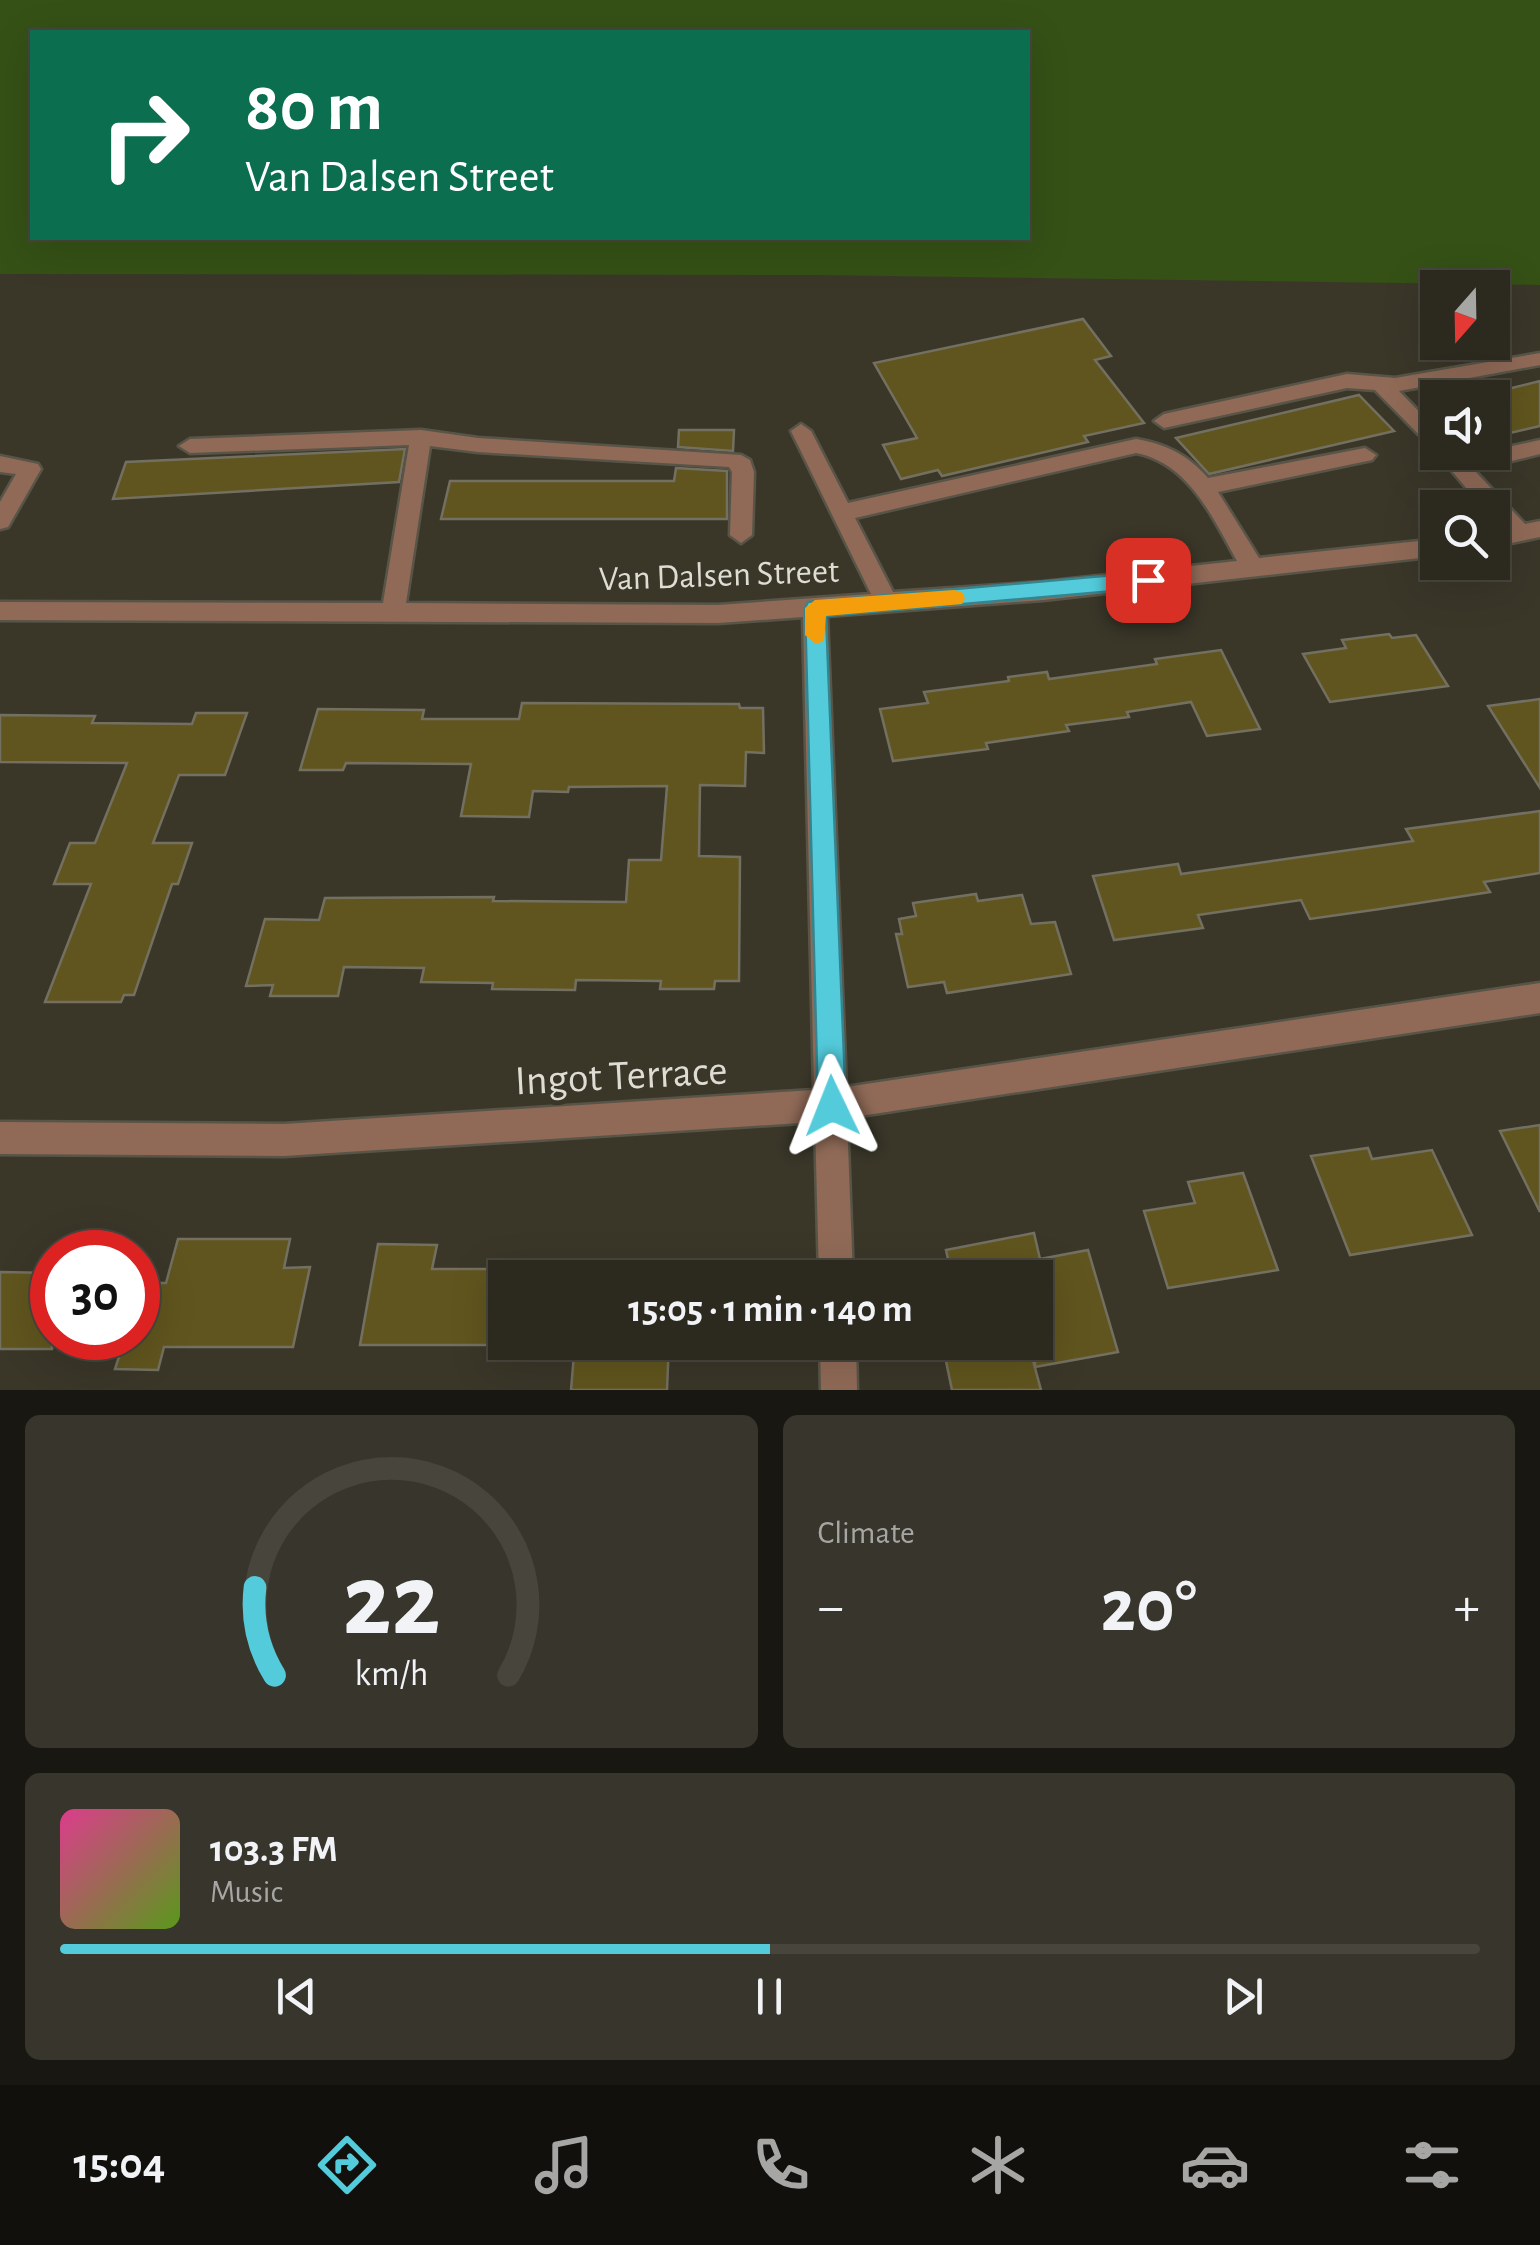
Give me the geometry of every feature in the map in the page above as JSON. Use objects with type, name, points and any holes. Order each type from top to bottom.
[{"type":"street","points":[[1164,420],[1347,381],[1406,383],[1540,359]]},
{"type":"street","points":[[1380,384],[1420,425]]},
{"type":"street","points":[[801,431],[888,603]]},
{"type":"street","points":[[393,612],[421,436]]},
{"type":"street","points":[[190,446],[421,436],[478,445],[733,460],[742,465],[743,472],[741,535]]},
{"type":"street","points":[[841,513],[1136,446],[1152,446],[1168,454],[1203,487],[1253,568]]},
{"type":"street","points":[[1510,450],[1540,446]]},
{"type":"street","points":[[1203,487],[1365,455]]},
{"type":"street","points":[[0,464],[30,469],[0,521]]},
{"type":"street","points":[[1463,470],[1530,532]]},
{"type":"street","name":"Van Dalsen Street","points":[[0,611],[718,614],[1043,592],[1420,549]]},
{"type":"street","points":[[815,608],[836,1260]]},
{"type":"street","name":"Ingot Terrace","points":[[0,1138],[284,1140],[612,1116],[832,1106],[1540,998]]},
{"type":"street","points":[[838,1360],[839,1390]]},
{"type":"green space","points":[[0,0],[1540,0],[1540,285],[1510,285],[1510,270],[1420,270],[1420,283],[815,275],[0,274]]},
{"type":"building","points":[[1083,319],[1111,356],[1095,360],[1144,423],[1084,436],[1088,442],[942,476],[938,470],[901,479],[883,445],[917,438],[874,363]]},
{"type":"building","points":[[1540,381],[1540,426],[1510,433],[1510,388]]},
{"type":"building","points":[[1359,395],[1394,431],[1209,474],[1176,438]]},
{"type":"building","points":[[679,430],[734,430],[733,451],[678,447]]},
{"type":"building","points":[[405,449],[399,482],[113,499],[126,462]]},
{"type":"building","points":[[676,468],[727,471],[727,519],[441,519],[450,481],[674,481]]},
{"type":"building","points":[[1389,634],[1392,638],[1416,635],[1448,686],[1330,702],[1303,654],[1346,648],[1342,640]]},
{"type":"building","points":[[1221,650],[1260,729],[1207,736],[1191,702],[1127,712],[1129,717],[1066,725],[1069,731],[986,743],[988,749],[893,761],[880,709],[928,703],[924,692],[1047,672],[1049,679],[1157,664],[1155,659]]},
{"type":"building","points":[[1540,699],[1540,788],[1488,706]]},
{"type":"building","points":[[522,703],[739,704],[740,708],[763,708],[764,753],[746,752],[745,786],[700,785],[699,856],[740,857],[739,981],[715,981],[714,989],[660,989],[661,981],[576,980],[575,990],[492,989],[493,983],[421,982],[424,968],[344,967],[338,996],[270,996],[273,985],[246,986],[265,919],[319,920],[325,898],[494,897],[493,901],[626,902],[629,860],[661,860],[667,786],[533,791],[529,817],[461,816],[471,764],[346,763],[343,770],[300,770],[318,709],[424,710],[422,719],[519,719]]},
{"type":"building","points":[[196,713],[247,713],[225,775],[179,775],[153,843],[192,843],[178,884],[172,884],[134,995],[124,995],[121,1002],[45,1002],[91,884],[54,884],[70,843],[95,843],[127,763],[0,762],[0,715],[95,716],[92,723],[192,724]]},
{"type":"building","points":[[1540,811],[1540,873],[1484,882],[1490,892],[1380,909],[1310,919],[1301,900],[1198,915],[1203,928],[1114,940],[1093,876],[1178,864],[1181,874],[1413,841],[1406,829]]},
{"type":"building","points":[[976,894],[978,901],[1022,895],[1031,924],[1055,922],[1071,974],[947,993],[944,982],[908,987],[896,934],[902,934],[899,919],[916,916],[913,903]]},
{"type":"building","points":[[1540,1125],[1540,1212],[1500,1131]]},
{"type":"building","points":[[1368,1148],[1372,1159],[1432,1150],[1472,1235],[1350,1255],[1311,1156]]},
{"type":"building","points":[[1243,1173],[1278,1270],[1168,1288],[1144,1211],[1195,1203],[1188,1182]]},
{"type":"building","points":[[1034,1233],[1040,1259],[1088,1250],[1118,1352],[1035,1367],[1035,1360],[1053,1360],[1053,1260],[948,1260],[946,1250]]},
{"type":"building","points":[[178,1239],[290,1239],[284,1268],[310,1267],[293,1347],[164,1347],[158,1370],[115,1369],[118,1360],[160,1360],[160,1283],[166,1283]]},
{"type":"building","points":[[378,1244],[437,1245],[432,1269],[488,1269],[488,1345],[360,1345]]},
{"type":"building","points":[[0,1272],[30,1273],[30,1349],[0,1349]]},
{"type":"building","points":[[574,1360],[668,1360],[667,1390],[571,1390]]},
{"type":"building","points":[[946,1360],[1033,1360],[1041,1390],[952,1390]]},
{"type":"slow traffic","points":[[816,635],[815,608],[954,598]]},
{"type":"route","points":[[832,1106],[815,608],[1043,592],[1148,580]]}]
